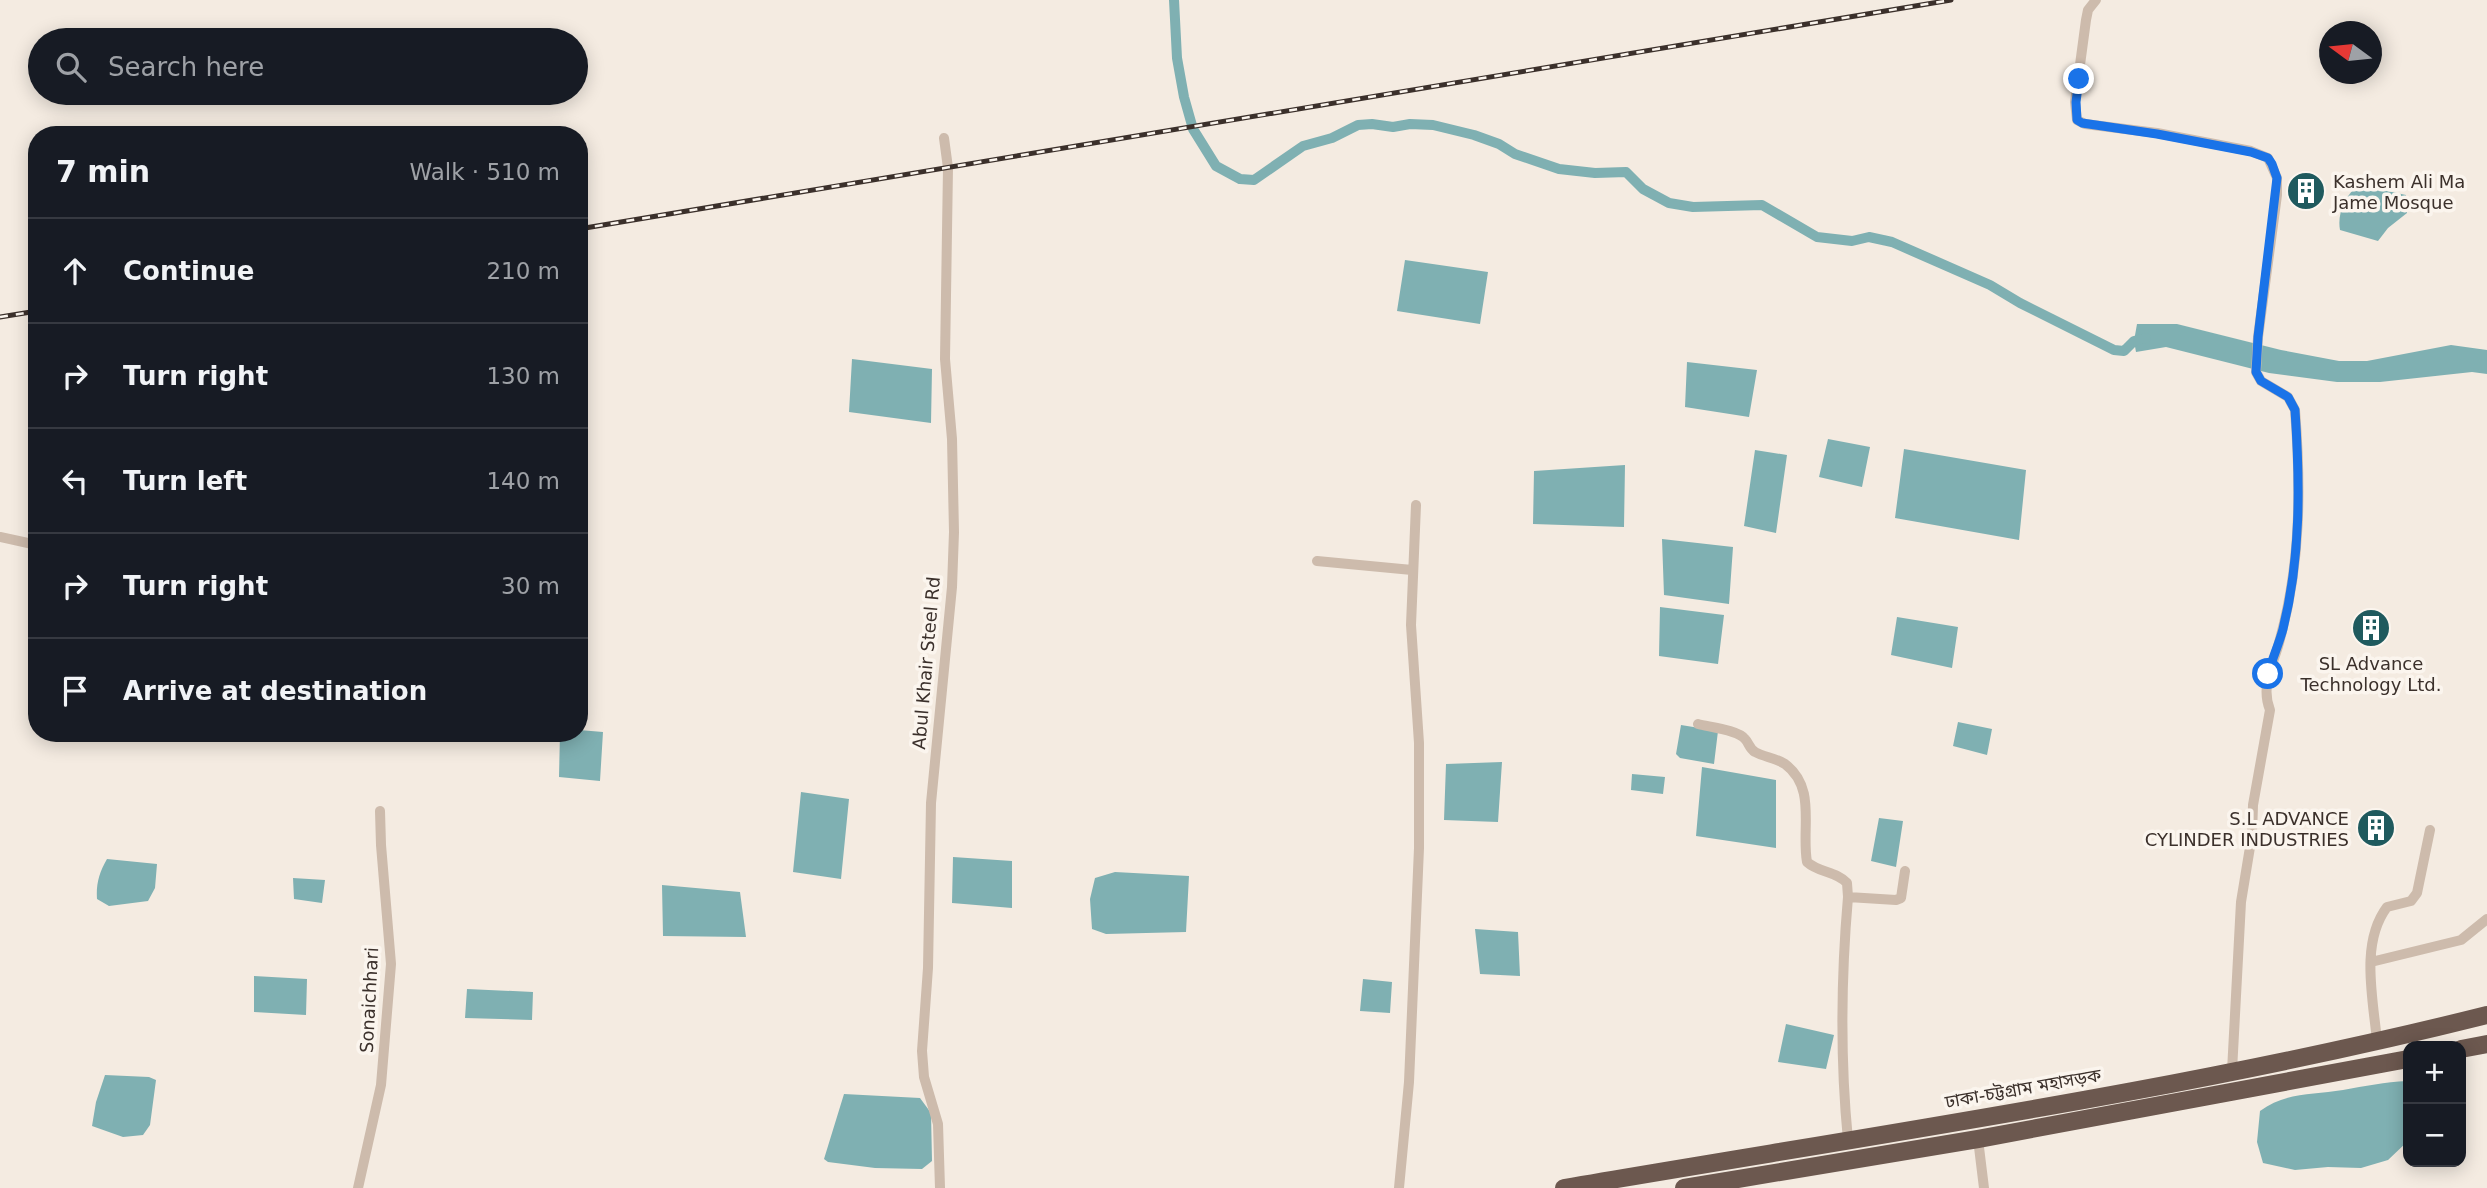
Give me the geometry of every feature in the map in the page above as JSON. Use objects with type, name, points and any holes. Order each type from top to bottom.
[{"type":"highway","name":"ঢাকা-চট্টগ্রাম মহাসড়ক","points":[[1564,1188],[2232,1071],[2487,1015]]},
{"type":"highway","points":[[2466,1048],[2487,1044]]},
{"type":"highway","points":[[1684,1188],[1773,1181],[1978,1139],[2403,1060]]},
{"type":"street","points":[[2096,0],[2088,10],[2086,20],[2076,102],[2077,120],[2085,124],[2157,134],[2251,152],[2268,158],[2277,178],[2256,372],[2261,381],[2288,397],[2295,410],[2299,502],[2293,579],[2281,636],[2268,674],[2265,698],[2270,710],[2253,805],[2252,835],[2241,902],[2232,1071]]},
{"type":"street","name":"Abul Khair Steel Rd","points":[[940,1188],[939,1124],[924,1077],[922,1051],[928,968],[931,803],[952,586],[954,532],[952,439],[945,359],[948,168],[944,138]]},
{"type":"street","points":[[1399,1188],[1409,1082],[1419,848],[1419,743],[1411,625],[1416,505]]},
{"type":"street","points":[[0,537],[28,543]]},
{"type":"street","points":[[1317,561],[1412,570]]},
{"type":"street","points":[[1698,724],[1738,734],[1745,738],[1748,746],[1755,752],[1783,762],[1794,772],[1806,797],[1807,862],[1843,878],[1847,883],[1842,1000],[1848,1140]]},
{"type":"street","name":"Sonaichhari","points":[[359,1188],[381,1085],[391,964],[380,811]]},
{"type":"street","points":[[2377,1041],[2371,962],[2377,919],[2387,907],[2411,901],[2417,893],[2430,830]]},
{"type":"street","points":[[1848,897],[1901,898],[1905,871]]},
{"type":"street","points":[[2371,962],[2462,940],[2487,919]]},
{"type":"street","points":[[1978,1139],[1984,1188]]},
{"type":"water","points":[[2359,185],[2406,195],[2407,213],[2388,228],[2378,241],[2340,230],[2343,205]]},
{"type":"water","points":[[1405,260],[1488,272],[1480,324],[1397,311]]},
{"type":"water","points":[[2137,324],[2177,324],[2281,350],[2339,361],[2367,361],[2451,345],[2487,350],[2487,374],[2472,372],[2380,382],[2337,382],[2269,373],[2166,347],[2136,352],[2134,341]]},
{"type":"water","points":[[852,359],[932,369],[931,423],[849,412]]},
{"type":"water","points":[[1687,362],[1757,370],[1749,417],[1685,407]]},
{"type":"water","points":[[1828,439],[1870,447],[1862,487],[1819,477]]},
{"type":"water","points":[[1904,449],[2026,470],[2019,540],[1895,518]]},
{"type":"water","points":[[1755,450],[1787,455],[1776,533],[1744,526]]},
{"type":"water","points":[[1625,465],[1624,527],[1533,524],[1534,471]]},
{"type":"water","points":[[1662,539],[1733,547],[1729,604],[1664,595]]},
{"type":"water","points":[[1660,607],[1724,615],[1718,664],[1659,656]]},
{"type":"water","points":[[1897,617],[1958,627],[1952,668],[1891,655]]},
{"type":"water","points":[[1958,722],[1992,729],[1987,755],[1953,746]]},
{"type":"water","points":[[1681,725],[1718,731],[1714,764],[1680,758],[1676,754]]},
{"type":"water","points":[[588,731],[603,732],[600,781],[559,777],[560,742],[588,742]]},
{"type":"water","points":[[1502,762],[1498,822],[1444,820],[1446,764]]},
{"type":"water","points":[[1702,767],[1776,780],[1776,848],[1696,836]]},
{"type":"water","points":[[1632,774],[1665,777],[1663,794],[1631,790]]},
{"type":"water","points":[[801,792],[849,799],[841,879],[793,872]]},
{"type":"water","points":[[1879,818],[1903,821],[1896,867],[1871,861]]},
{"type":"water","points":[[953,857],[1012,861],[1012,908],[952,903]]},
{"type":"water","points":[[107,859],[157,864],[155,888],[148,901],[109,906],[97,899],[99,879]]},
{"type":"water","points":[[1115,872],[1189,876],[1186,932],[1106,934],[1092,929],[1090,899],[1095,878]]},
{"type":"water","points":[[293,878],[325,880],[322,903],[294,899]]},
{"type":"water","points":[[662,885],[740,892],[746,937],[663,936]]},
{"type":"water","points":[[1475,929],[1518,932],[1520,976],[1480,974]]},
{"type":"water","points":[[254,976],[307,979],[306,1015],[254,1012]]},
{"type":"water","points":[[1363,979],[1392,982],[1390,1013],[1360,1011]]},
{"type":"water","points":[[467,989],[533,992],[532,1020],[465,1018]]},
{"type":"water","points":[[1786,1024],[1834,1035],[1826,1069],[1778,1062]]},
{"type":"water","points":[[105,1075],[149,1077],[156,1080],[150,1125],[143,1135],[123,1137],[92,1126]]},
{"type":"water","points":[[2403,1081],[2403,1146],[2388,1160],[2361,1168],[2295,1170],[2263,1163],[2257,1142],[2260,1111],[2280,1100],[2300,1095]]},
{"type":"water","points":[[844,1094],[920,1098],[931,1113],[932,1161],[922,1169],[875,1168],[828,1162],[824,1159]]},
{"type":"waterway","points":[[1174,0],[1177,58],[1193,129],[1216,166],[1240,179],[1254,180],[1303,146],[1332,138],[1358,125],[1433,125],[1474,135],[1499,144],[1515,154],[1559,169],[1595,173],[1626,172],[1643,189],[1669,203],[1693,207],[1762,205],[1817,237],[1852,241],[1869,237],[1892,242],[1990,285],[2114,350],[2124,351],[2134,341],[2146,338]]},
{"type":"railway","points":[[588,227],[1951,0]]},
{"type":"railway","points":[[0,317],[28,312]]},
{"type":"place","name":"Kashem Ali Ma Jame Mosque","points":[[2306,191]]},
{"type":"place","name":"SL Advance Technology Ltd.","points":[[2371,628]]},
{"type":"place","name":"S.L ADVANCE CYLINDER INDUSTRIES","points":[[2376,828]]},
{"type":"route","points":[[2079,79],[2075,112],[2077,120],[2082,123],[2251,152],[2268,158],[2277,178],[2256,372],[2261,381],[2288,397],[2295,410],[2299,502],[2293,579],[2284,626],[2268,674]]}]
